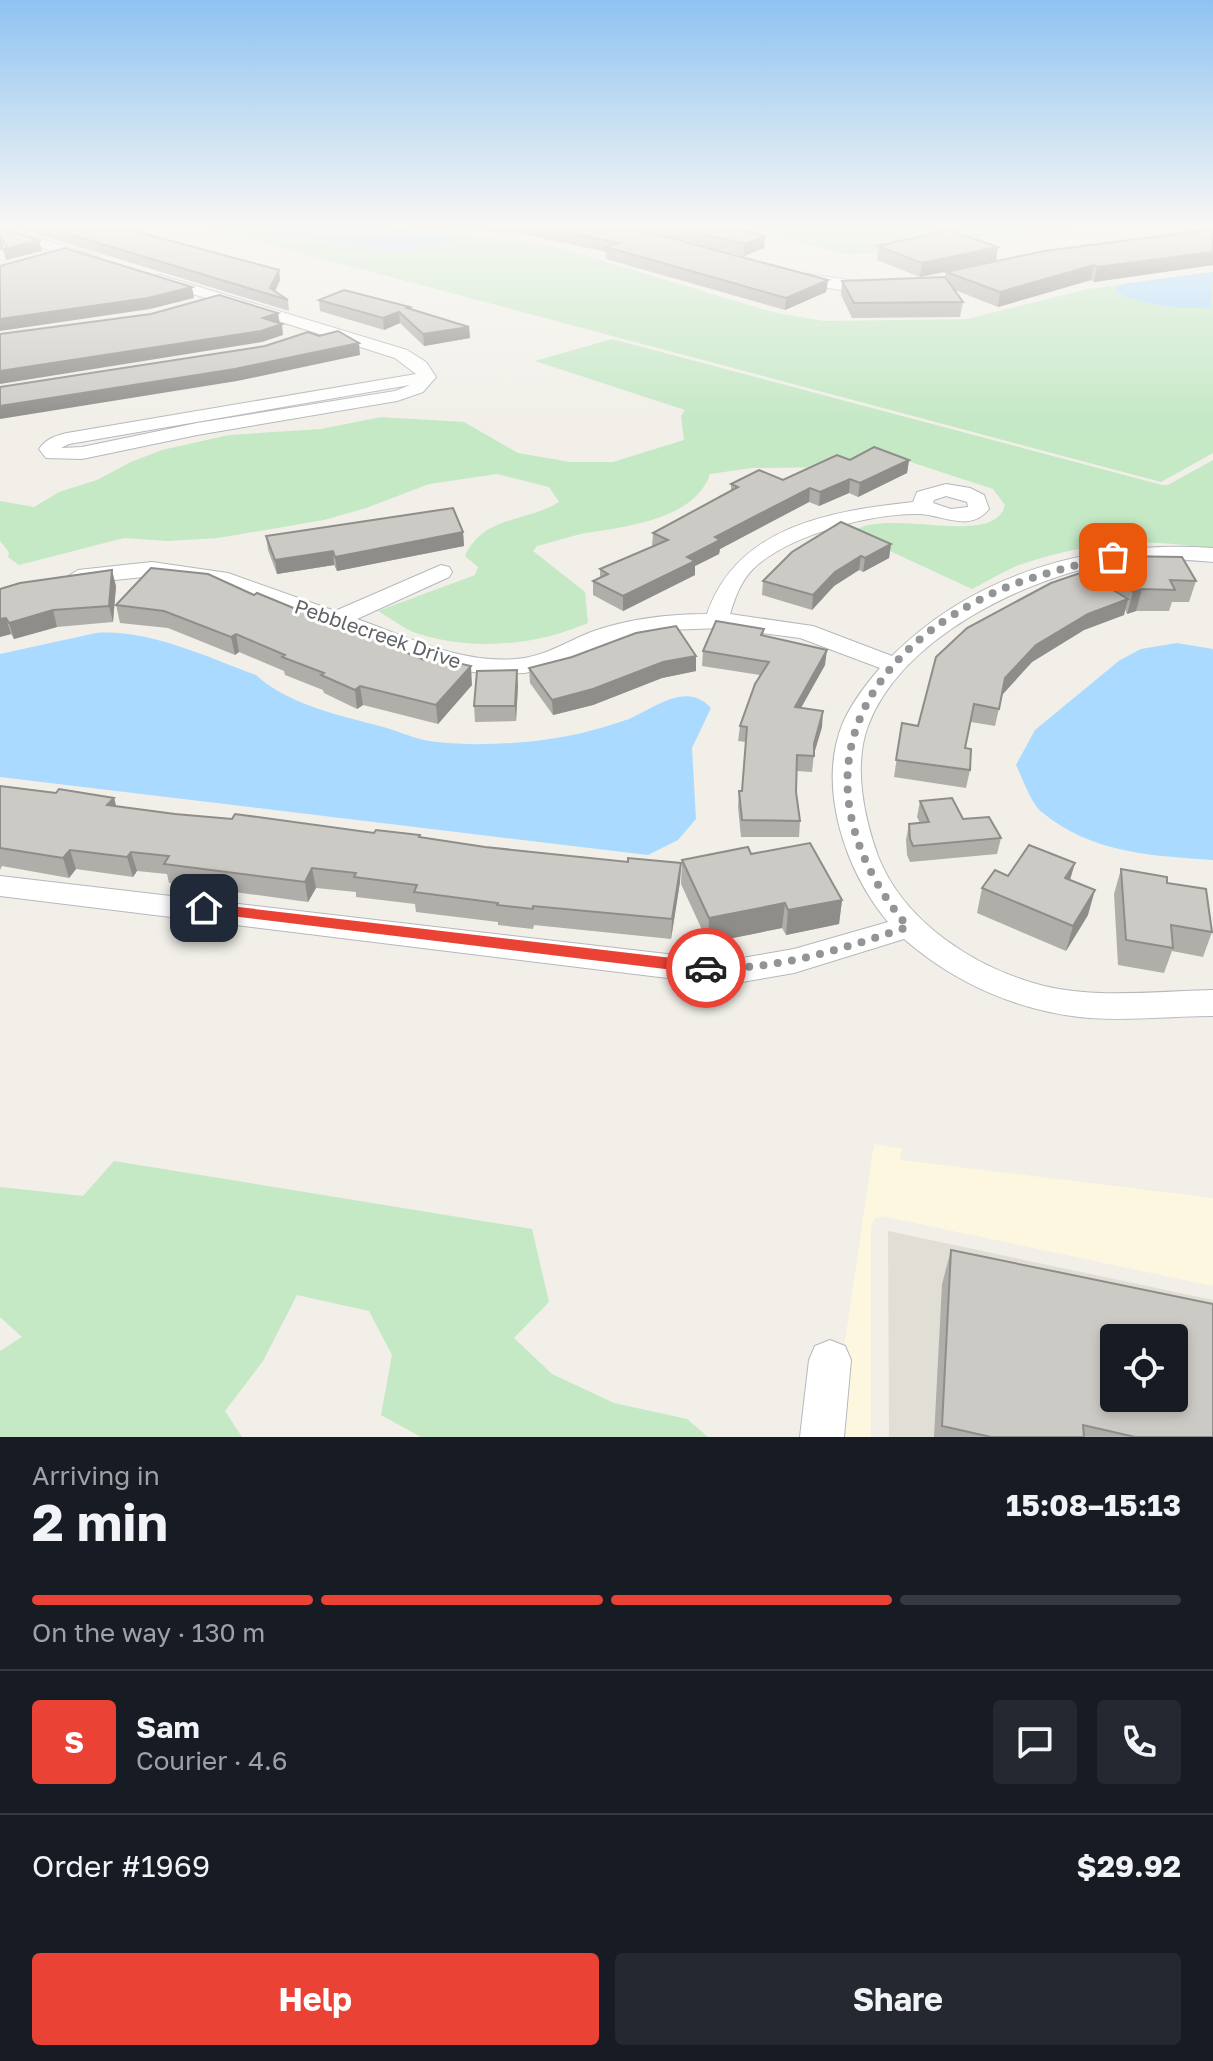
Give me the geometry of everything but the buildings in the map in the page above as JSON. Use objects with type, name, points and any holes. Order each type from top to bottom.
[{"type":"street","points":[[199,291],[401,354],[423,370]]},
{"type":"street","points":[[194,307],[221,298]]},
{"type":"street","points":[[293,342],[326,330]]},
{"type":"street","points":[[423,370],[415,390],[397,396],[184,431],[64,456],[53,454],[49,449],[67,439],[423,370]]},
{"type":"street","points":[[716,621],[723,592],[747,566],[780,541],[820,523],[849,516],[926,507]]},
{"type":"street","points":[[1213,555],[1171,551],[1131,554],[1075,565],[1009,586],[939,624],[893,665],[858,718],[852,733],[847,774],[850,809],[864,855],[889,904],[908,927],[957,963],[993,981],[1042,998],[1115,1008],[1213,1003]]},
{"type":"street","name":"Pebblecreek Drive","points":[[53,582],[123,570],[188,572],[237,583],[461,664],[489,667],[533,664],[589,640],[625,630],[678,622],[716,621],[777,626],[830,639],[893,665]]},
{"type":"street","points":[[339,618],[441,572]]},
{"type":"street","points":[[0,886],[684,968],[742,970],[794,961],[908,927]]},
{"type":"street","points":[[822,1437],[830,1360]]},
{"type":"shaded area","points":[[874,1144],[902,1149],[900,1160],[1213,1198],[1213,1286],[882,1216],[874,1219],[871,1227],[871,1437],[831,1437]]},
{"type":"shaded area","points":[[888,1231],[1213,1300],[1213,1437],[889,1437]]},
{"type":"green space","points":[[444,291],[703,291],[776,313],[825,321],[967,319],[1080,291],[1213,291],[1213,453],[1161,482]]},
{"type":"green space","points":[[612,339],[1162,485],[1168,485],[1213,460],[1213,550],[1165,543],[1093,547],[1022,564],[972,589],[851,533],[867,526],[888,523],[981,524],[997,518],[1005,505],[993,489],[886,454],[837,467],[752,468],[710,474],[702,489],[690,501],[657,518],[537,546],[533,551],[585,592],[588,623],[546,637],[481,644],[437,639],[416,633],[378,611],[475,575],[478,567],[465,556],[473,543],[494,526],[559,502],[549,487],[497,474],[429,484],[324,520],[218,538],[168,541],[124,538],[19,565],[8,557],[9,552],[0,541],[0,501],[34,507],[59,492],[97,480],[162,450],[229,435],[321,429],[381,417],[464,422],[518,453],[570,462],[613,462],[684,440],[681,416],[685,410],[535,361]]},
{"type":"green space","points":[[114,1161],[532,1229],[549,1302],[514,1338],[552,1374],[614,1403],[687,1419],[708,1437],[421,1437],[381,1415],[392,1355],[369,1311],[297,1295],[263,1361],[225,1411],[242,1437],[0,1437],[0,1351],[22,1337],[0,1317],[0,1187],[83,1196]]},
{"type":"water","points":[[1114,291],[1212,291],[1211,307],[1161,306]]},
{"type":"water","points":[[96,633],[136,635],[177,646],[256,675],[302,703],[431,741],[529,742],[594,730],[629,719],[670,699],[691,697],[701,700],[711,708],[692,748],[696,819],[678,840],[648,855],[0,777],[0,654]]},
{"type":"water","points":[[1177,643],[1213,649],[1213,860],[1146,854],[1082,837],[1039,809],[1016,765],[1035,730],[1120,660],[1141,649]]},
{"type":"way so far","points":[[706,968],[742,970],[794,961],[908,927],[875,880],[855,832],[847,774],[852,733],[858,718],[893,665],[939,624],[1009,586],[1057,570],[1113,557]]},
{"type":"route","points":[[204,908],[684,968],[706,968]]}]
